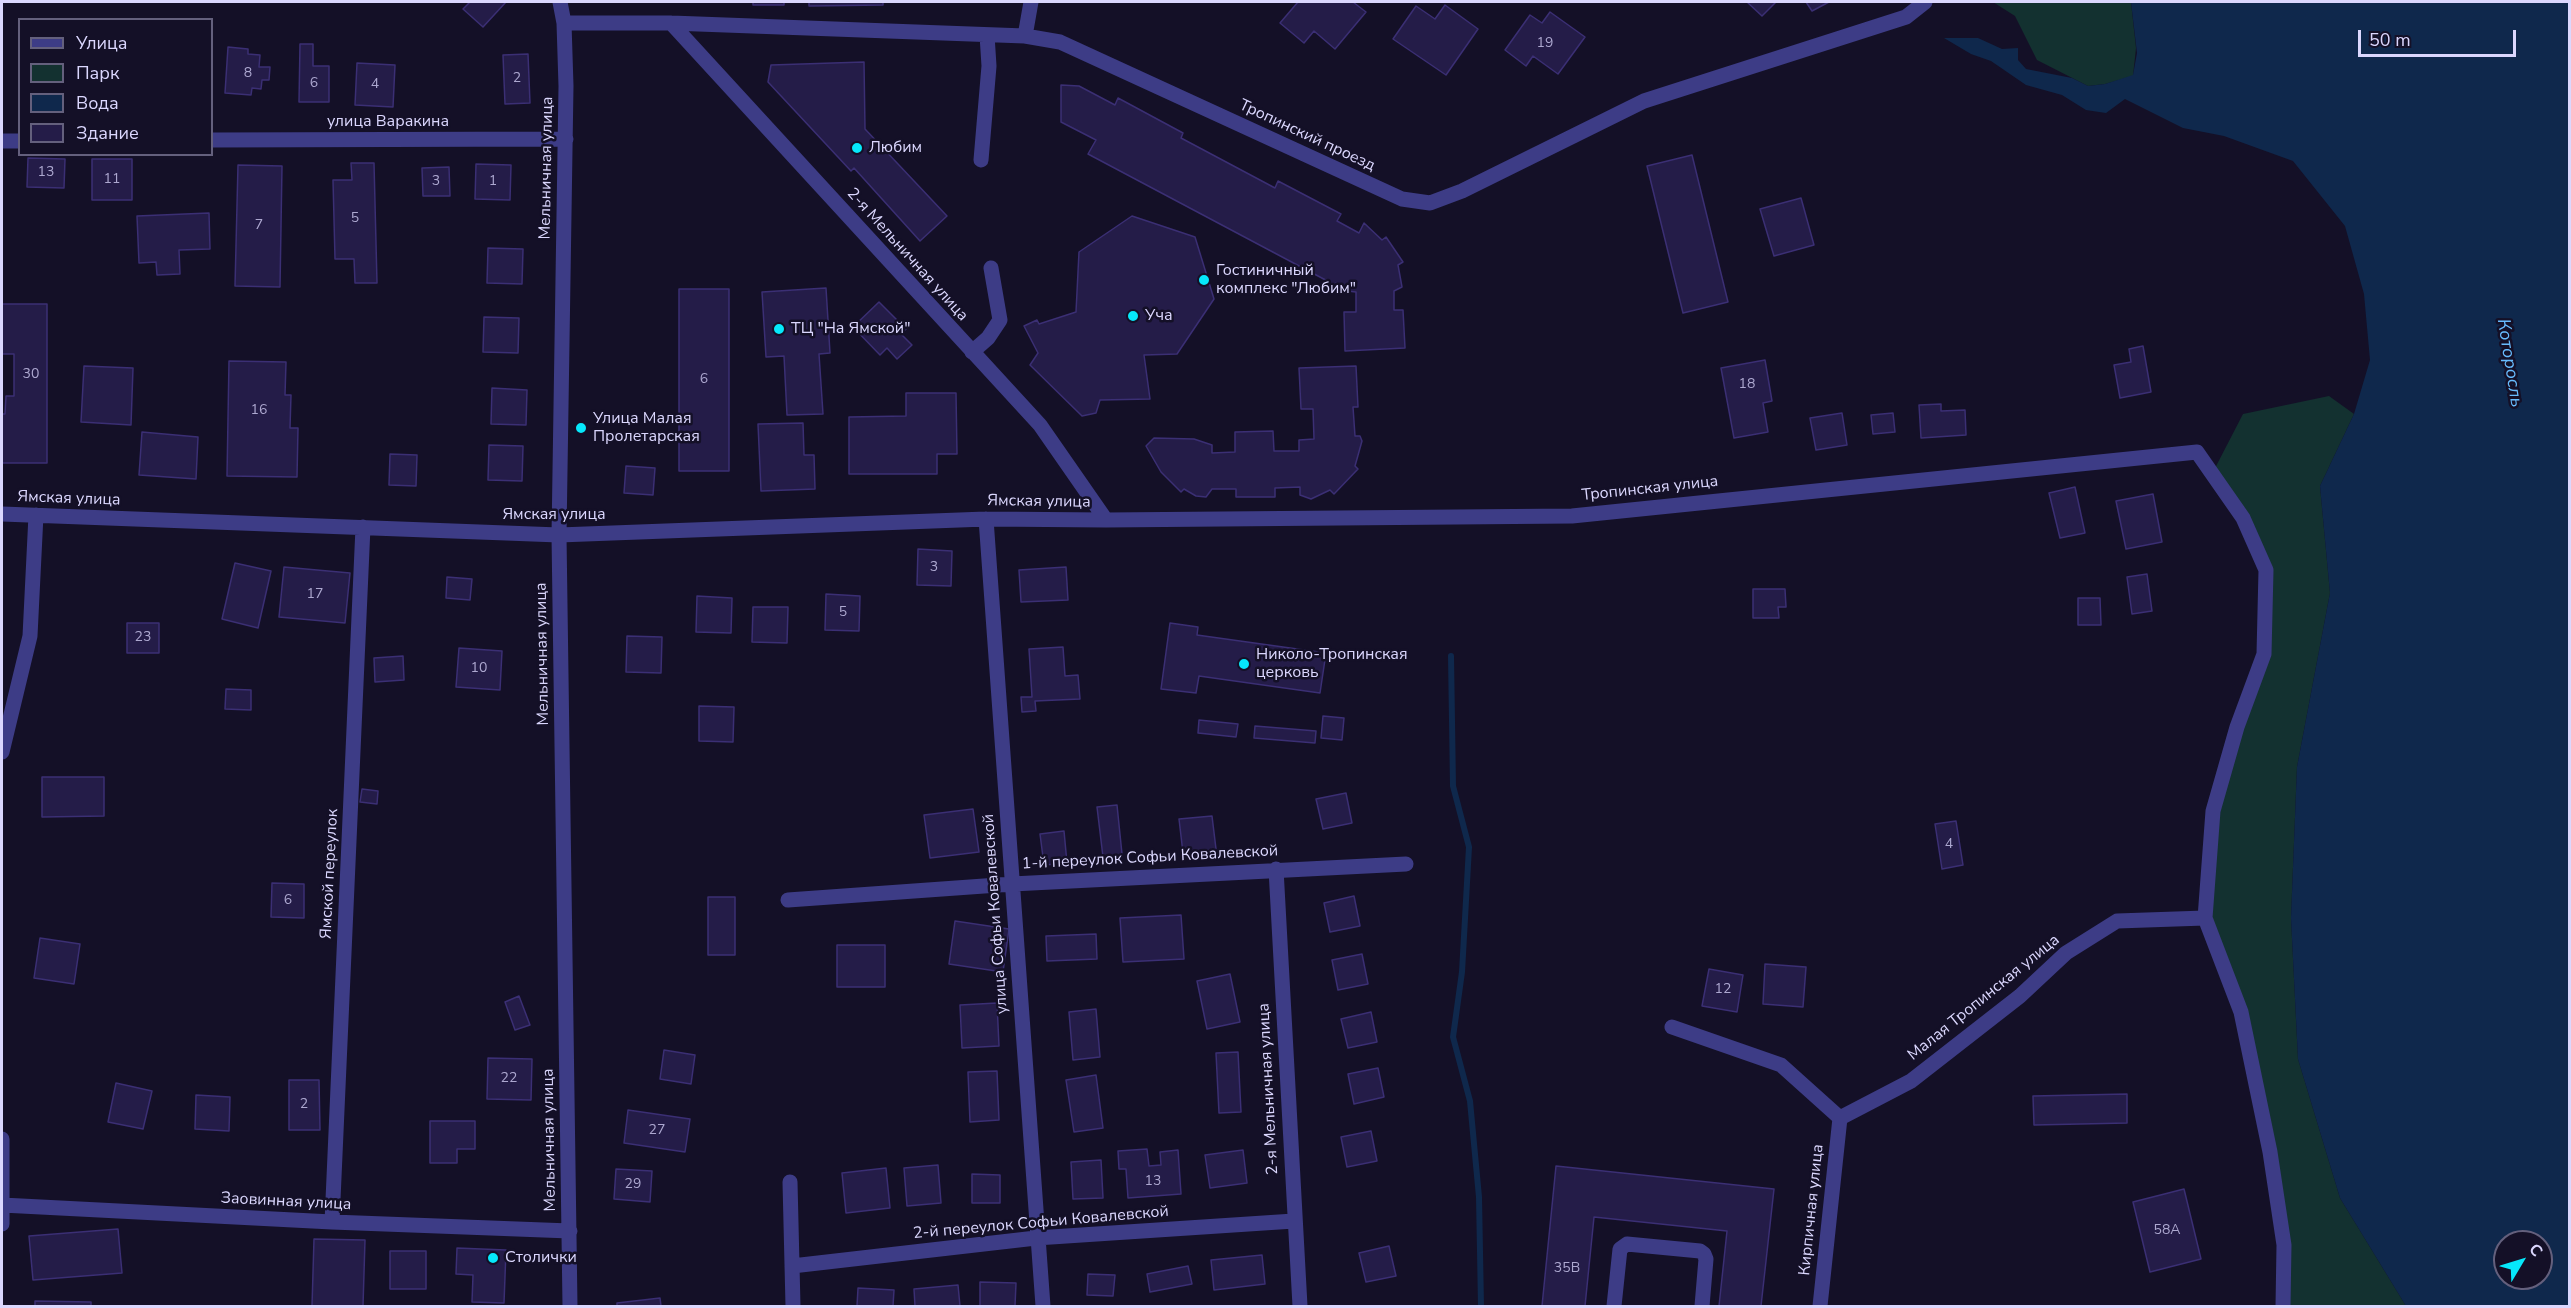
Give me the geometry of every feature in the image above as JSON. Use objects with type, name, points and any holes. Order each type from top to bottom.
[{"type":"street","name":"Мельничная улица","points":[[560,2],[564,23],[566,139],[559,535],[570,1306]]},
{"type":"street","points":[[1025,36],[1031,2]]},
{"type":"street","name":"Тропинский проезд","points":[[564,23],[670,23],[1025,36],[1060,42],[1402,199],[1430,203],[1462,191],[1644,101],[1906,17],[1925,2]]},
{"type":"street","name":"2-я Мельничная улица","points":[[670,23],[1040,425],[1106,520]]},
{"type":"street","points":[[981,160],[989,66],[987,35]]},
{"type":"street","name":"улица Варакина","points":[[213,140],[566,139]]},
{"type":"street","points":[[2,141],[18,141]]},
{"type":"street","points":[[972,352],[988,338],[1000,320],[991,268]]},
{"type":"street","name":"Тропинская улица","points":[[1106,520],[1572,516],[2196,452],[2243,518],[2266,570],[2264,654],[2237,727],[2213,811],[2205,918]]},
{"type":"street","name":"Ямская улица","points":[[2,514],[559,535],[986,519],[1106,520]]},
{"type":"street","points":[[2,752],[30,636],[36,515]]},
{"type":"street","name":"улица Софьи Ковалевской","points":[[986,519],[1036,1238],[1043,1306]]},
{"type":"street","name":"Ямской переулок","points":[[332,1222],[363,527]]},
{"type":"street","name":"1-й переулок Софьи Ковалевской","points":[[788,900],[1012,884],[1406,864]]},
{"type":"street","name":"2-я Мельничная улица","points":[[1276,869],[1300,1306]]},
{"type":"street","points":[[2205,918],[2241,1012],[2270,1152],[2284,1245],[2283,1306]]},
{"type":"street","name":"Малая Тропинская улица","points":[[1840,1118],[1911,1081],[2020,996],[2066,953],[2117,921],[2205,918]]},
{"type":"street","points":[[1672,1027],[1781,1065],[1840,1118]]},
{"type":"street","name":"Кирпичная улица","points":[[1820,1306],[1840,1118]]},
{"type":"street","points":[[2,1139],[2,1224]]},
{"type":"street","points":[[790,1182],[793,1306]]},
{"type":"street","name":"Заовинная улица","points":[[2,1205],[332,1222],[570,1231]]},
{"type":"street","name":"2-й переулок Софьи Ковалевской","points":[[792,1266],[1036,1238],[1294,1221]]},
{"type":"street","points":[[1614,1306],[1620,1249],[1627,1244],[1700,1251],[1704,1254],[1702,1306]]},
{"type":"green space","points":[[1993,2],[2131,2],[2136,48],[2133,76],[2088,86],[2037,60],[2015,16]]},
{"type":"green space","points":[[2329,396],[2354,414],[2320,486],[2330,593],[2297,767],[2291,918],[2298,1059],[2340,1198],[2406,1306],[2283,1306],[2284,1245],[2241,1012],[2205,918],[2209,850],[2264,654],[2266,570],[2212,474],[2243,414]]},
{"type":"water","name":"Которосль","points":[[2131,2],[2569,2],[2569,1306],[2406,1306],[2340,1198],[2298,1059],[2291,918],[2297,767],[2330,593],[2320,486],[2354,414],[2370,360],[2364,294],[2345,226],[2293,161],[2224,136],[2183,128],[2125,99],[2106,113],[2086,110],[2062,95],[2026,85],[1991,61],[1971,54],[1944,38],[1978,38],[2002,49],[2018,48],[2018,60],[2026,69],[2072,78],[2088,86],[2105,84],[2133,75],[2137,53]]},
{"type":"building","points":[[470,2],[506,2],[483,27],[463,9]]},
{"type":"building","points":[[753,2],[784,2],[784,5],[753,5]]},
{"type":"building","points":[[809,2],[883,2],[883,5],[809,6]]},
{"type":"building","points":[[1298,2],[1353,2],[1366,12],[1335,49],[1314,31],[1304,43],[1280,23]]},
{"type":"building","points":[[1747,2],[1776,2],[1762,16]]},
{"type":"building","points":[[1806,2],[1829,2],[1812,11]]},
{"type":"building","points":[[1445,5],[1478,29],[1446,75],[1393,39],[1416,6],[1435,19]]},
{"type":"building","points":[[1550,12],[1585,37],[1558,74],[1533,56],[1526,66],[1505,50],[1530,15],[1542,23]]},
{"type":"building","points":[[300,44],[313,44],[313,66],[329,66],[329,102],[299,102]]},
{"type":"building","points":[[228,47],[248,49],[248,54],[260,55],[259,67],[270,67],[269,80],[262,80],[261,89],[252,88],[251,95],[225,93]]},
{"type":"building","points":[[528,54],[530,103],[505,104],[503,55]]},
{"type":"building","name":"Любим","points":[[864,62],[865,129],[947,216],[920,241],[854,168],[851,171],[768,82],[771,65]]},
{"type":"building","points":[[357,63],[395,65],[393,107],[355,105]]},
{"type":"building","points":[[1061,85],[1079,86],[1115,105],[1118,98],[1183,133],[1181,138],[1275,188],[1278,181],[1341,214],[1337,221],[1359,233],[1364,223],[1382,240],[1386,237],[1403,262],[1398,265],[1402,287],[1394,291],[1394,310],[1403,310],[1405,348],[1345,351],[1344,312],[1356,312],[1356,292],[1347,291],[1336,283],[1335,285],[1088,154],[1096,140],[1061,122]]},
{"type":"building","points":[[1692,155],[1728,302],[1683,313],[1647,166]]},
{"type":"building","points":[[28,158],[65,159],[64,188],[27,187]]},
{"type":"building","points":[[92,159],[132,159],[132,200],[92,200]]},
{"type":"building","points":[[351,163],[374,163],[377,283],[355,283],[354,259],[335,259],[333,180],[352,180]]},
{"type":"building","points":[[476,164],[511,165],[510,200],[475,199]]},
{"type":"building","points":[[238,165],[282,166],[280,287],[235,286]]},
{"type":"building","points":[[449,167],[450,196],[423,196],[422,168]]},
{"type":"building","points":[[1801,198],[1814,245],[1774,256],[1760,209]]},
{"type":"building","points":[[209,213],[210,249],[179,250],[180,274],[157,275],[156,262],[139,263],[137,216]]},
{"type":"building","name":"Уча","points":[[1132,216],[1195,237],[1214,299],[1177,354],[1144,355],[1150,399],[1100,400],[1096,413],[1082,416],[1030,365],[1038,353],[1024,326],[1037,320],[1039,324],[1076,312],[1079,252]]},
{"type":"building","points":[[488,248],[523,249],[522,284],[487,283]]},
{"type":"building","points":[[826,288],[830,353],[819,354],[823,414],[787,415],[784,356],[766,357],[762,292]]},
{"type":"building","points":[[679,289],[729,289],[729,471],[679,471]]},
{"type":"building","points":[[879,302],[906,329],[901,334],[912,345],[897,359],[887,348],[880,355],[853,327]]},
{"type":"building","points":[[2,304],[47,304],[47,463],[2,463],[2,414],[5,414],[6,396],[14,396],[14,354],[2,354]]},
{"type":"building","points":[[484,317],[519,318],[518,353],[483,352]]},
{"type":"building","points":[[2143,346],[2151,392],[2120,398],[2114,365],[2131,362],[2129,349]]},
{"type":"building","points":[[1765,360],[1772,401],[1763,403],[1768,432],[1734,438],[1721,368]]},
{"type":"building","points":[[229,361],[286,362],[285,395],[291,395],[290,428],[298,428],[297,477],[227,476]]},
{"type":"building","points":[[84,366],[133,368],[131,425],[81,422]]},
{"type":"building","points":[[1356,366],[1358,407],[1353,407],[1355,436],[1360,436],[1362,441],[1355,466],[1358,469],[1334,494],[1330,490],[1311,499],[1300,495],[1300,487],[1275,488],[1275,497],[1236,497],[1236,489],[1212,489],[1206,497],[1196,496],[1184,489],[1181,492],[1161,472],[1146,446],[1154,438],[1194,439],[1212,445],[1212,453],[1235,452],[1235,432],[1273,431],[1274,451],[1299,451],[1299,440],[1314,439],[1313,409],[1301,409],[1299,368]]},
{"type":"building","points":[[492,388],[527,390],[526,425],[491,424]]},
{"type":"building","points":[[906,393],[956,393],[957,454],[937,454],[937,474],[849,474],[849,417],[906,416]]},
{"type":"building","points":[[1941,404],[1941,411],[1965,410],[1966,435],[1921,438],[1919,405]]},
{"type":"building","points":[[1842,413],[1847,445],[1816,450],[1810,418]]},
{"type":"building","points":[[1893,413],[1895,432],[1873,434],[1871,415]]},
{"type":"building","points":[[803,423],[804,455],[814,455],[815,489],[761,491],[758,424]]},
{"type":"building","points":[[142,432],[198,437],[196,479],[139,475]]},
{"type":"building","points":[[489,445],[523,446],[522,481],[488,480]]},
{"type":"building","points":[[390,454],[417,455],[416,486],[389,485]]},
{"type":"building","points":[[626,466],[655,468],[653,495],[624,493]]},
{"type":"building","points":[[2075,487],[2085,533],[2060,538],[2049,493]]},
{"type":"building","points":[[2153,494],[2162,542],[2126,549],[2116,501]]},
{"type":"building","points":[[918,549],[952,551],[951,586],[917,585]]},
{"type":"building","points":[[235,563],[271,571],[258,628],[222,619]]},
{"type":"building","points":[[284,567],[350,573],[345,623],[279,617]]},
{"type":"building","points":[[1066,567],[1068,600],[1021,602],[1019,570]]},
{"type":"building","points":[[2147,574],[2152,611],[2132,614],[2127,577]]},
{"type":"building","points":[[447,577],[472,579],[470,600],[446,598]]},
{"type":"building","points":[[1753,589],[1785,589],[1786,607],[1778,607],[1779,618],[1753,618]]},
{"type":"building","points":[[826,594],[860,596],[859,631],[825,630]]},
{"type":"building","points":[[697,596],[732,598],[731,633],[696,632]]},
{"type":"building","points":[[2078,598],[2100,598],[2101,625],[2078,625]]},
{"type":"building","points":[[753,607],[788,607],[787,643],[752,642]]},
{"type":"building","points":[[127,623],[159,623],[159,653],[127,653]]},
{"type":"building","name":"Николо-Тропинская церковь","points":[[1170,623],[1198,627],[1197,635],[1326,653],[1320,693],[1199,676],[1196,693],[1161,689]]},
{"type":"building","points":[[627,636],[662,637],[661,673],[626,672]]},
{"type":"building","points":[[1063,647],[1065,676],[1078,675],[1080,699],[1035,701],[1036,711],[1022,712],[1021,697],[1032,697],[1029,649]]},
{"type":"building","points":[[459,648],[502,651],[500,690],[456,687]]},
{"type":"building","points":[[403,656],[404,680],[375,682],[374,658]]},
{"type":"building","points":[[226,689],[251,690],[251,710],[225,709]]},
{"type":"building","points":[[699,706],[734,707],[733,742],[699,741]]},
{"type":"building","points":[[1323,716],[1344,718],[1342,740],[1321,738]]},
{"type":"building","points":[[1199,720],[1238,724],[1236,737],[1198,733]]},
{"type":"building","points":[[1255,726],[1316,731],[1315,743],[1254,738]]},
{"type":"building","points":[[42,777],[104,777],[104,816],[42,817]]},
{"type":"building","points":[[362,789],[378,791],[377,804],[360,802]]},
{"type":"building","points":[[1346,793],[1352,823],[1323,829],[1316,799]]},
{"type":"building","points":[[1117,805],[1122,854],[1103,857],[1097,807]]},
{"type":"building","points":[[973,809],[979,852],[930,858],[924,815]]},
{"type":"building","points":[[1212,816],[1216,849],[1183,853],[1179,819]]},
{"type":"building","points":[[1956,821],[1963,865],[1942,869],[1935,824]]},
{"type":"building","points":[[1064,831],[1067,863],[1044,865],[1040,834]]},
{"type":"building","points":[[272,883],[304,884],[304,918],[271,917]]},
{"type":"building","points":[[1354,896],[1360,926],[1330,932],[1324,903]]},
{"type":"building","points":[[708,897],[735,897],[735,955],[708,955]]},
{"type":"building","points":[[1181,915],[1184,959],[1123,962],[1120,918]]},
{"type":"building","points":[[955,921],[1009,929],[1003,972],[949,964]]},
{"type":"building","points":[[1096,934],[1097,959],[1047,961],[1046,936]]},
{"type":"building","points":[[40,938],[80,944],[74,984],[34,978]]},
{"type":"building","points":[[837,945],[885,945],[885,987],[837,987]]},
{"type":"building","points":[[1362,954],[1368,984],[1338,990],[1332,960]]},
{"type":"building","points":[[1765,964],[1806,967],[1803,1007],[1763,1004]]},
{"type":"building","points":[[1709,969],[1743,975],[1737,1012],[1702,1006]]},
{"type":"building","points":[[1230,974],[1240,1022],[1207,1029],[1197,981]]},
{"type":"building","points":[[519,996],[530,1025],[515,1030],[505,1002]]},
{"type":"building","points":[[997,1003],[999,1046],[962,1048],[960,1005]]},
{"type":"building","points":[[1096,1009],[1100,1057],[1073,1060],[1069,1012]]},
{"type":"building","points":[[1371,1012],[1377,1042],[1348,1048],[1341,1019]]},
{"type":"building","points":[[664,1050],[695,1055],[691,1084],[660,1079]]},
{"type":"building","points":[[1238,1052],[1241,1112],[1219,1113],[1216,1053]]},
{"type":"building","points":[[488,1058],[532,1059],[531,1100],[487,1099]]},
{"type":"building","points":[[1378,1068],[1384,1097],[1354,1104],[1348,1074]]},
{"type":"building","points":[[997,1071],[999,1120],[970,1122],[968,1072]]},
{"type":"building","points":[[1096,1075],[1103,1128],[1074,1132],[1066,1080]]},
{"type":"building","points":[[289,1080],[319,1080],[320,1130],[289,1130]]},
{"type":"building","points":[[116,1083],[152,1091],[143,1129],[108,1122]]},
{"type":"building","points":[[2127,1094],[2127,1123],[2034,1125],[2033,1096]]},
{"type":"building","points":[[196,1095],[230,1097],[229,1131],[195,1129]]},
{"type":"building","points":[[628,1110],[690,1119],[685,1152],[624,1143]]},
{"type":"building","points":[[430,1121],[475,1121],[475,1149],[457,1149],[457,1163],[430,1163]]},
{"type":"building","points":[[1371,1131],[1377,1161],[1347,1167],[1341,1137]]},
{"type":"building","points":[[1147,1149],[1149,1166],[1161,1165],[1160,1152],[1178,1150],[1181,1194],[1128,1198],[1126,1169],[1119,1169],[1118,1151]]},
{"type":"building","points":[[1243,1150],[1247,1183],[1210,1188],[1205,1155]]},
{"type":"building","points":[[1101,1160],[1103,1198],[1073,1199],[1071,1162]]},
{"type":"building","points":[[938,1165],[941,1203],[907,1206],[904,1168]]},
{"type":"building","points":[[1556,1166],[1774,1189],[1761,1306],[1719,1306],[1727,1231],[1594,1217],[1585,1306],[1542,1306]]},
{"type":"building","points":[[886,1168],[890,1208],[846,1213],[842,1173]]},
{"type":"building","points":[[616,1169],[652,1171],[650,1202],[614,1199]]},
{"type":"building","points":[[972,1174],[1000,1175],[1000,1203],[972,1203]]},
{"type":"building","points":[[2184,1189],[2201,1259],[2150,1272],[2133,1202]]},
{"type":"building","points":[[118,1229],[122,1273],[33,1280],[29,1236]]},
{"type":"building","points":[[314,1239],[365,1240],[363,1306],[312,1306]]},
{"type":"building","points":[[1389,1246],[1396,1276],[1366,1282],[1359,1253]]},
{"type":"building","points":[[457,1248],[506,1250],[504,1303],[472,1302],[473,1275],[456,1274]]},
{"type":"building","points":[[390,1251],[426,1251],[426,1289],[390,1289]]},
{"type":"building","points":[[1262,1255],[1265,1284],[1214,1290],[1211,1260]]},
{"type":"building","points":[[1188,1266],[1192,1284],[1150,1292],[1147,1274]]},
{"type":"building","points":[[1088,1274],[1115,1275],[1113,1296],[1087,1295]]},
{"type":"building","points":[[980,1282],[1016,1283],[1015,1306],[980,1306]]},
{"type":"building","points":[[958,1285],[960,1306],[915,1306],[914,1289]]},
{"type":"building","points":[[858,1288],[894,1290],[893,1306],[857,1306]]},
{"type":"building","points":[[660,1298],[661,1306],[617,1306],[617,1303]]},
{"type":"building","points":[[35,1301],[91,1302],[91,1306],[35,1306]]},
{"type":"waterway","points":[[1451,656],[1453,786],[1469,847],[1462,972],[1453,1037],[1470,1101],[1479,1197],[1481,1306]]},
{"type":"place","name":"Любим","points":[[857,148]]},
{"type":"place","name":"Гостиничный комплекс \"Любим\"","points":[[1204,280]]},
{"type":"place","name":"Уча","points":[[1133,316]]},
{"type":"place","name":"ТЦ \"На Ямской\"","points":[[779,329]]},
{"type":"place","name":"Улица Малая Пролетарская","points":[[581,428]]},
{"type":"place","name":"Николо-Тропинская церковь","points":[[1244,664]]},
{"type":"place","name":"Столички","points":[[493,1258]]}]
